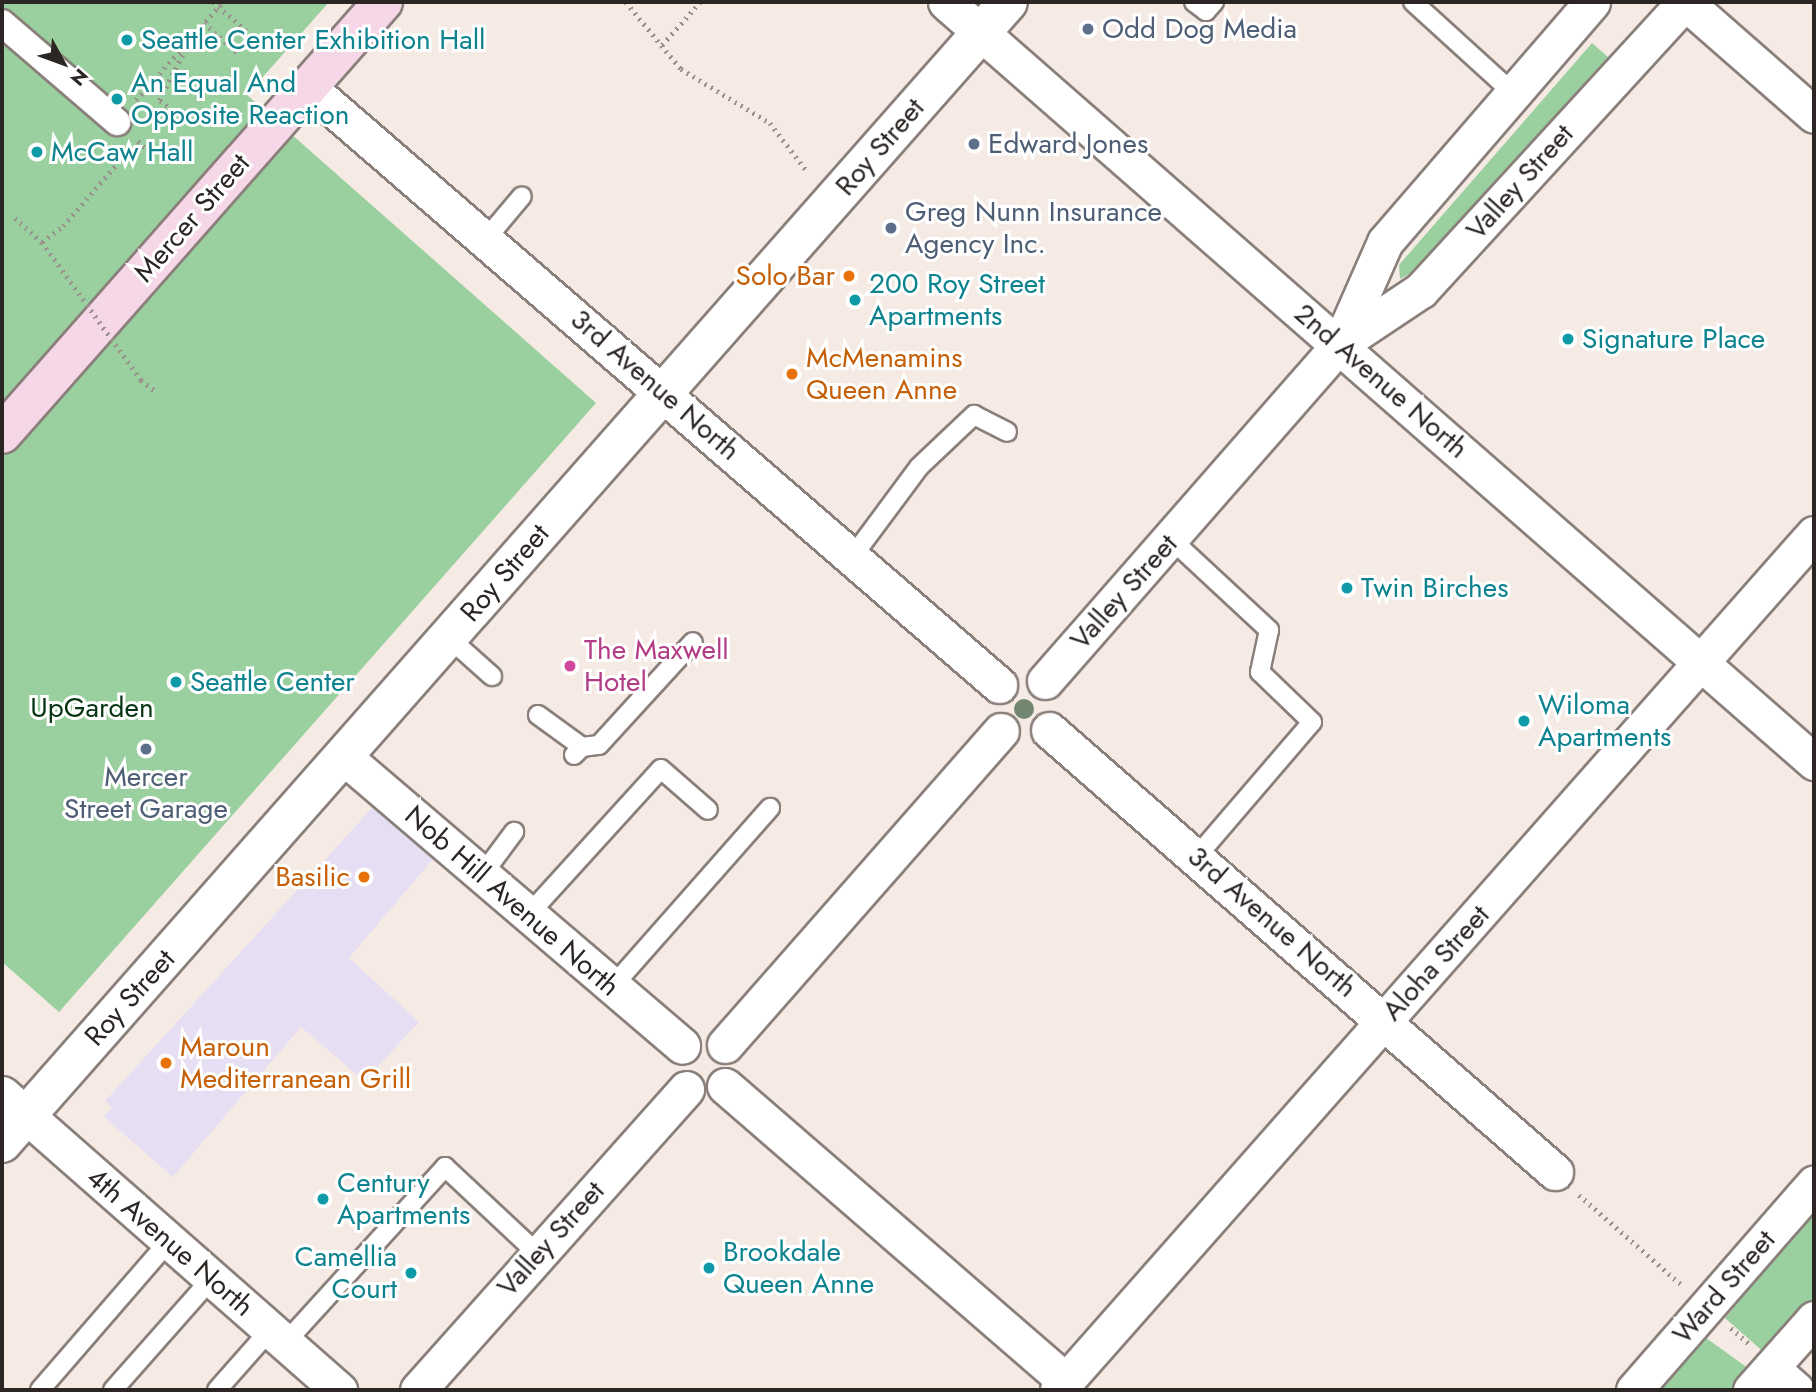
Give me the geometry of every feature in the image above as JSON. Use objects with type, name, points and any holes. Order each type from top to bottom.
[{"type":"main road","name":"Mercer Street","points":[[2,434],[383,2]]},
{"type":"street","name":"2nd Avenue North","points":[[946,2],[1340,344],[1814,762]]},
{"type":"street","name":"Roy Street","points":[[10,1117],[343,757],[1007,2]]},
{"type":"street","name":"Valley Street","points":[[1340,344],[1385,242],[1592,2]]},
{"type":"street","name":"Valley Street","points":[[1045,681],[1340,344],[1421,290],[1685,2]]},
{"type":"street","points":[[1685,2],[1814,115]]},
{"type":"street","points":[[2,23],[117,122]]},
{"type":"street","name":"3rd Avenue North","points":[[308,87],[999,685]]},
{"type":"street","name":"Aloha Street","points":[[1062,1385],[1703,663],[1814,534]]},
{"type":"street","points":[[1022,673],[1045,681],[1059,705],[1049,730],[1021,741],[1001,731],[991,711],[999,685],[1022,673]]},
{"type":"street","name":"3rd Avenue North","points":[[1049,730],[1197,856],[1562,1180]]},
{"type":"street","points":[[725,1045],[1001,731]]},
{"type":"street","name":"Nob Hill Avenue North","points":[[343,757],[682,1046]]},
{"type":"street","points":[[702,1035],[725,1045],[734,1064],[725,1086],[711,1094],[686,1089],[674,1068],[682,1046],[702,1035]]},
{"type":"street","points":[[725,1086],[1062,1385]]},
{"type":"street","name":"Valley Street","points":[[418,1390],[537,1253],[686,1089]]},
{"type":"street","name":"4th Avenue North","points":[[10,1117],[169,1241],[339,1390]]},
{"type":"street","name":"Ward Street","points":[[1634,1390],[1814,1184]]},
{"type":"street","points":[[1769,1375],[1814,1319]]},
{"type":"lane","points":[[1194,2],[1206,11],[1214,2]]},
{"type":"lane","points":[[1413,2],[1513,93]]},
{"type":"lane","points":[[485,240],[522,196]]},
{"type":"lane","points":[[853,556],[919,467],[974,415],[1007,432]]},
{"type":"lane","points":[[1171,539],[1269,630],[1260,672],[1312,722],[1197,856]]},
{"type":"lane","points":[[448,637],[492,676]]},
{"type":"lane","points":[[538,715],[578,751],[599,745],[693,642]]},
{"type":"lane","points":[[528,915],[661,769],[708,810]]},
{"type":"lane","points":[[612,987],[770,808]]},
{"type":"lane","points":[[482,875],[514,832]]},
{"type":"lane","points":[[217,1390],[278,1337],[445,1167],[537,1253]]},
{"type":"lane","points":[[40,1390],[169,1241]]},
{"type":"lane","points":[[113,1390],[212,1278]]},
{"type":"path","points":[[213,2],[255,38]]},
{"type":"path","points":[[148,88],[223,2]]},
{"type":"path","points":[[626,2],[681,69],[770,124],[807,171]]},
{"type":"path","points":[[662,45],[701,2]]},
{"type":"path","points":[[204,23],[240,55]]},
{"type":"path","points":[[183,120],[159,100],[190,39]]},
{"type":"path","points":[[42,242],[63,226],[138,141]]},
{"type":"path","points":[[15,218],[42,242],[141,380],[155,391]]},
{"type":"path","points":[[1562,1180],[1692,1294]]},
{"type":"path","points":[[1727,1325],[1769,1375]]},
{"type":"shaded area","points":[[373,807],[433,859],[349,958],[419,1022],[364,1081],[301,1027],[173,1177],[104,1117],[112,1107],[105,1101]]},
{"type":"green space","name":"Seattle Center","points":[[2,2],[329,2],[247,95],[596,403],[59,1012],[2,962]]},
{"type":"green space","points":[[1592,43],[1608,57],[1420,268],[1400,279],[1399,265]]},
{"type":"green space","points":[[1814,1212],[1814,1298],[1767,1355],[1725,1318]]},
{"type":"green space","points":[[1702,1335],[1752,1371],[1734,1390],[1655,1390]]},
{"type":"place","name":"Odd Dog Media","points":[[1088,29]]},
{"type":"place","name":"Seattle Center Exhibition Hall","points":[[127,40]]},
{"type":"place","name":"An Equal And Opposite Reaction","points":[[117,99]]},
{"type":"place","name":"Edward Jones","points":[[974,144]]},
{"type":"place","name":"McCaw Hall","points":[[37,152]]},
{"type":"place","name":"Greg Nunn Insurance Agency Inc.","points":[[891,228]]},
{"type":"place","name":"Solo Bar","points":[[849,276]]},
{"type":"place","name":"200 Roy Street Apartments","points":[[855,300]]},
{"type":"place","name":"Signature Place","points":[[1568,339]]},
{"type":"place","name":"McMenamins Queen Anne","points":[[792,374]]},
{"type":"place","name":"Twin Birches","points":[[1347,588]]},
{"type":"place","name":"The Maxwell Hotel","points":[[570,666]]},
{"type":"place","name":"Seattle Center","points":[[176,682]]},
{"type":"place","name":"Wiloma Apartments","points":[[1524,721]]},
{"type":"place","name":"Mercer Street Garage","points":[[146,749]]},
{"type":"place","name":"Basilic","points":[[364,877]]},
{"type":"place","name":"Maroun Mediterranean Grill","points":[[166,1063]]},
{"type":"place","name":"Century Apartments","points":[[323,1199]]},
{"type":"place","name":"Brookdale Queen Anne","points":[[709,1268]]},
{"type":"place","name":"Camellia Court","points":[[411,1273]]},
{"type":"park label","name":"UpGarden","points":[[92,708]]}]
